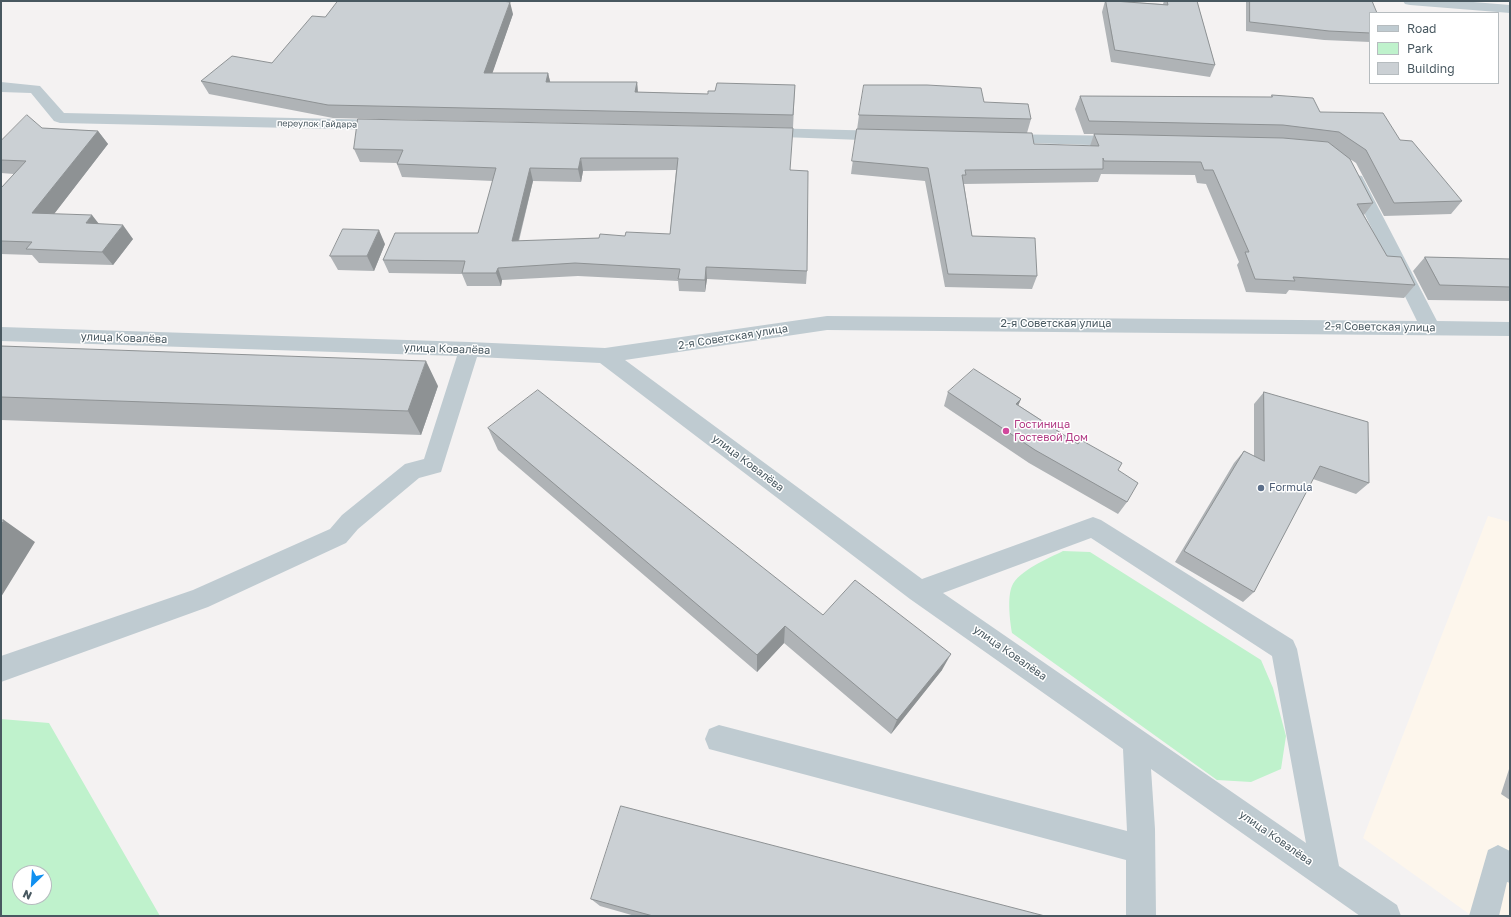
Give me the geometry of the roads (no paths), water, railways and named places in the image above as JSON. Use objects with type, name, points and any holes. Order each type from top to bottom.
[{"type":"street","points":[[1410,1],[1464,3],[1510,10]]},
{"type":"street","name":"переулок Гайдара","points":[[1,87],[35,89],[60,118],[404,126]]},
{"type":"street","points":[[747,133],[899,136]]},
{"type":"street","points":[[987,138],[1139,142]]},
{"type":"street","points":[[1349,168],[1430,327]]},
{"type":"street","name":"2-я Советская улица","points":[[605,356],[827,323],[1430,327],[1510,329]]},
{"type":"street","name":"улица Ковалёва","points":[[1,334],[469,349],[605,356],[919,591],[1386,916]]},
{"type":"street","points":[[1,669],[199,599],[338,536],[350,522],[413,470],[433,466],[469,349]]},
{"type":"street","points":[[919,591],[1093,527],[1284,649],[1326,873]]},
{"type":"street","points":[[718,739],[1141,849]]},
{"type":"street","points":[[1136,741],[1141,849],[1141,916]]},
{"type":"street","points":[[1484,916],[1498,860],[1510,868]]},
{"type":"place","name":"Гостиница Гостевой Дом","points":[[1006,431]]},
{"type":"place","name":"Formula","points":[[1261,488]]}]
